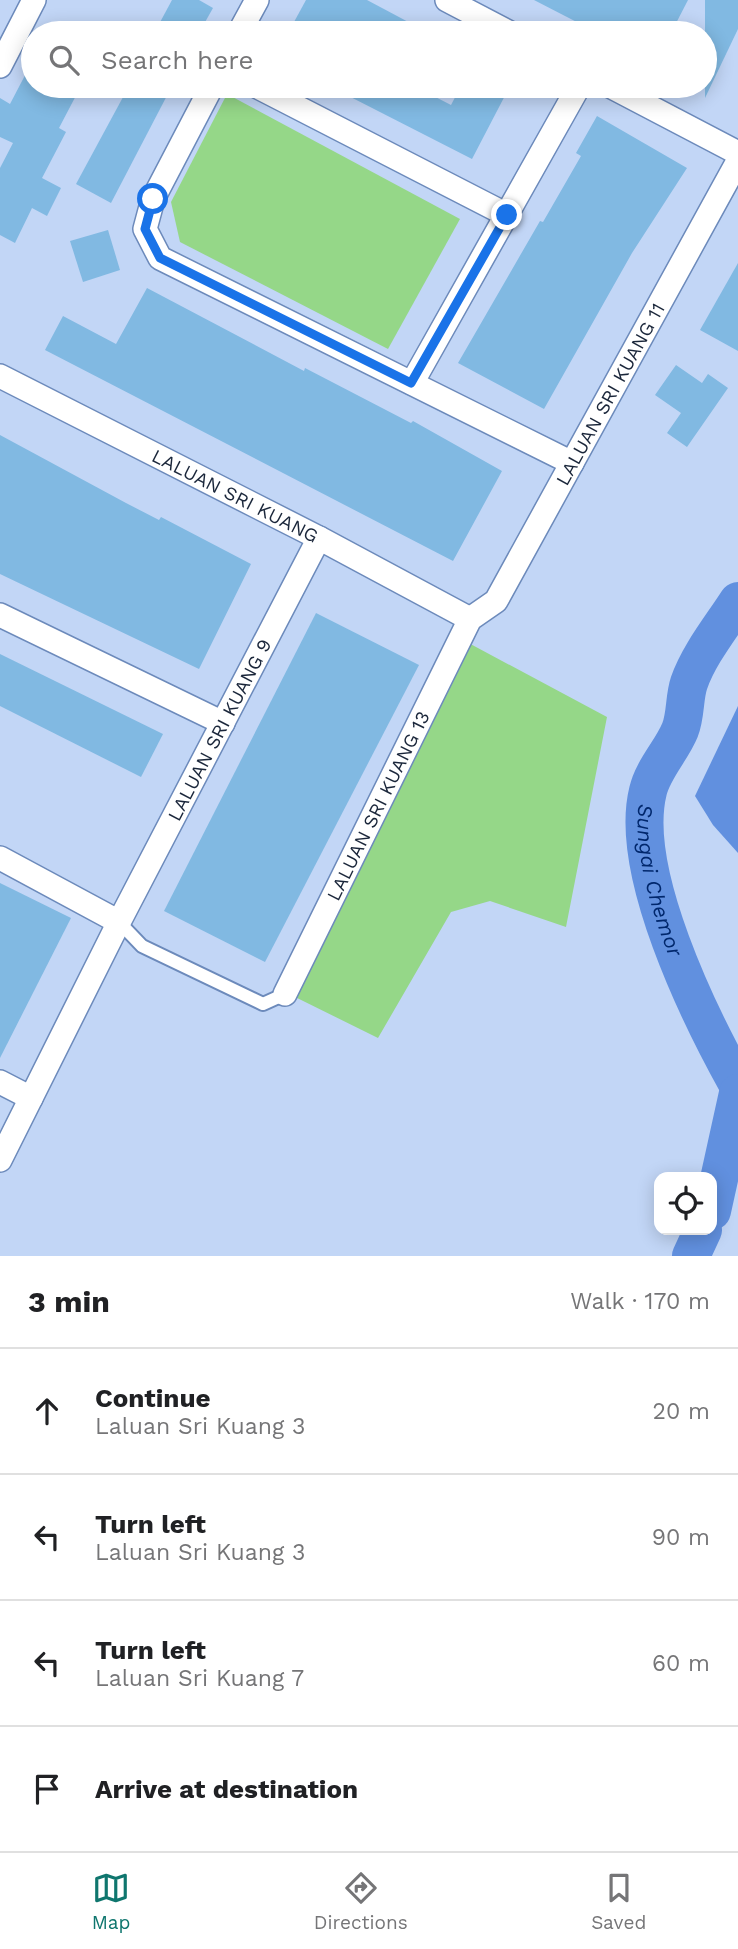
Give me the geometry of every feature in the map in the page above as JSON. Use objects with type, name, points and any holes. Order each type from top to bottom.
[{"type":"street","points":[[23,21],[34,0]]},
{"type":"street","points":[[246,21],[257,0]]},
{"type":"street","points":[[447,0],[487,21]]},
{"type":"street","points":[[0,66],[21,25]]},
{"type":"street","points":[[206,98],[153,199],[145,229],[160,258],[572,463]]},
{"type":"street","points":[[279,98],[507,215]]},
{"type":"street","points":[[411,383],[572,98]]},
{"type":"street","points":[[633,98],[738,153]]},
{"type":"street","name":"LALUAN SRI KUANG 11","points":[[470,619],[496,601],[738,161]]},
{"type":"street","name":"LALUAN SRI KUANG","points":[[0,376],[319,538],[470,619]]},
{"type":"street","name":"LALUAN SRI KUANG 9","points":[[0,1160],[319,538]]},
{"type":"street","points":[[0,615],[223,723]]},
{"type":"street","name":"LALUAN SRI KUANG 13","points":[[285,994],[470,619]]},
{"type":"street","points":[[0,858],[120,922]]},
{"type":"street","points":[[0,1082],[31,1098]]},
{"type":"lane","points":[[120,922],[142,946],[263,1004],[285,994]]},
{"type":"green space","points":[[225,98],[234,98],[460,219],[388,349],[180,242],[171,202]]},
{"type":"green space","points":[[463,640],[607,717],[566,927],[490,901],[451,912],[378,1038],[289,994]]},
{"type":"water","points":[[738,706],[738,853],[713,825],[695,796]]},
{"type":"building","points":[[172,0],[199,0],[213,8],[206,21],[161,21]]},
{"type":"building","points":[[306,0],[367,0],[406,21],[295,21]]},
{"type":"building","points":[[534,0],[688,0],[677,21],[575,21]]},
{"type":"building","points":[[705,0],[738,0],[738,29],[717,73],[717,21],[705,21]]},
{"type":"building","points":[[21,83],[21,98],[75,98],[59,128],[66,132],[42,178],[61,188],[47,216],[32,208],[15,243],[0,235],[0,168],[13,143],[0,137],[0,98],[10,104]]},
{"type":"building","points":[[123,98],[166,98],[111,203],[76,184]]},
{"type":"building","points":[[353,98],[437,98],[451,105],[455,98],[504,98],[472,159]]},
{"type":"building","points":[[597,116],[687,168],[632,253],[544,409],[458,363],[581,156],[576,153]]},
{"type":"building","points":[[108,230],[120,270],[83,282],[70,241]]},
{"type":"building","points":[[738,263],[738,351],[700,330]]},
{"type":"building","points":[[147,288],[304,371],[305,368],[411,423],[413,421],[502,471],[453,561],[45,350],[63,316],[116,344]]},
{"type":"building","points":[[676,365],[702,383],[708,374],[728,388],[687,447],[667,433],[681,413],[655,395]]},
{"type":"building","points":[[0,435],[159,520],[161,517],[251,564],[199,669],[0,574]]},
{"type":"building","points":[[316,613],[419,665],[265,962],[164,911]]},
{"type":"building","points":[[0,654],[163,734],[141,777],[0,706]]},
{"type":"building","points":[[0,883],[71,918],[0,1058]]},
{"type":"waterway","name":"Sungai Chemor","points":[[738,601],[693,672],[687,689],[680,730],[650,783],[645,824],[648,861],[657,901],[671,942],[705,1021],[738,1085]]},
{"type":"waterway","name":"Sungai Chemor","points":[[717,1188],[738,1093]]},
{"type":"waterway","name":"Sungai Chemor","points":[[691,1256],[701,1235]]},
{"type":"route","points":[[153,199],[145,229],[160,258],[411,383],[507,215]]}]
